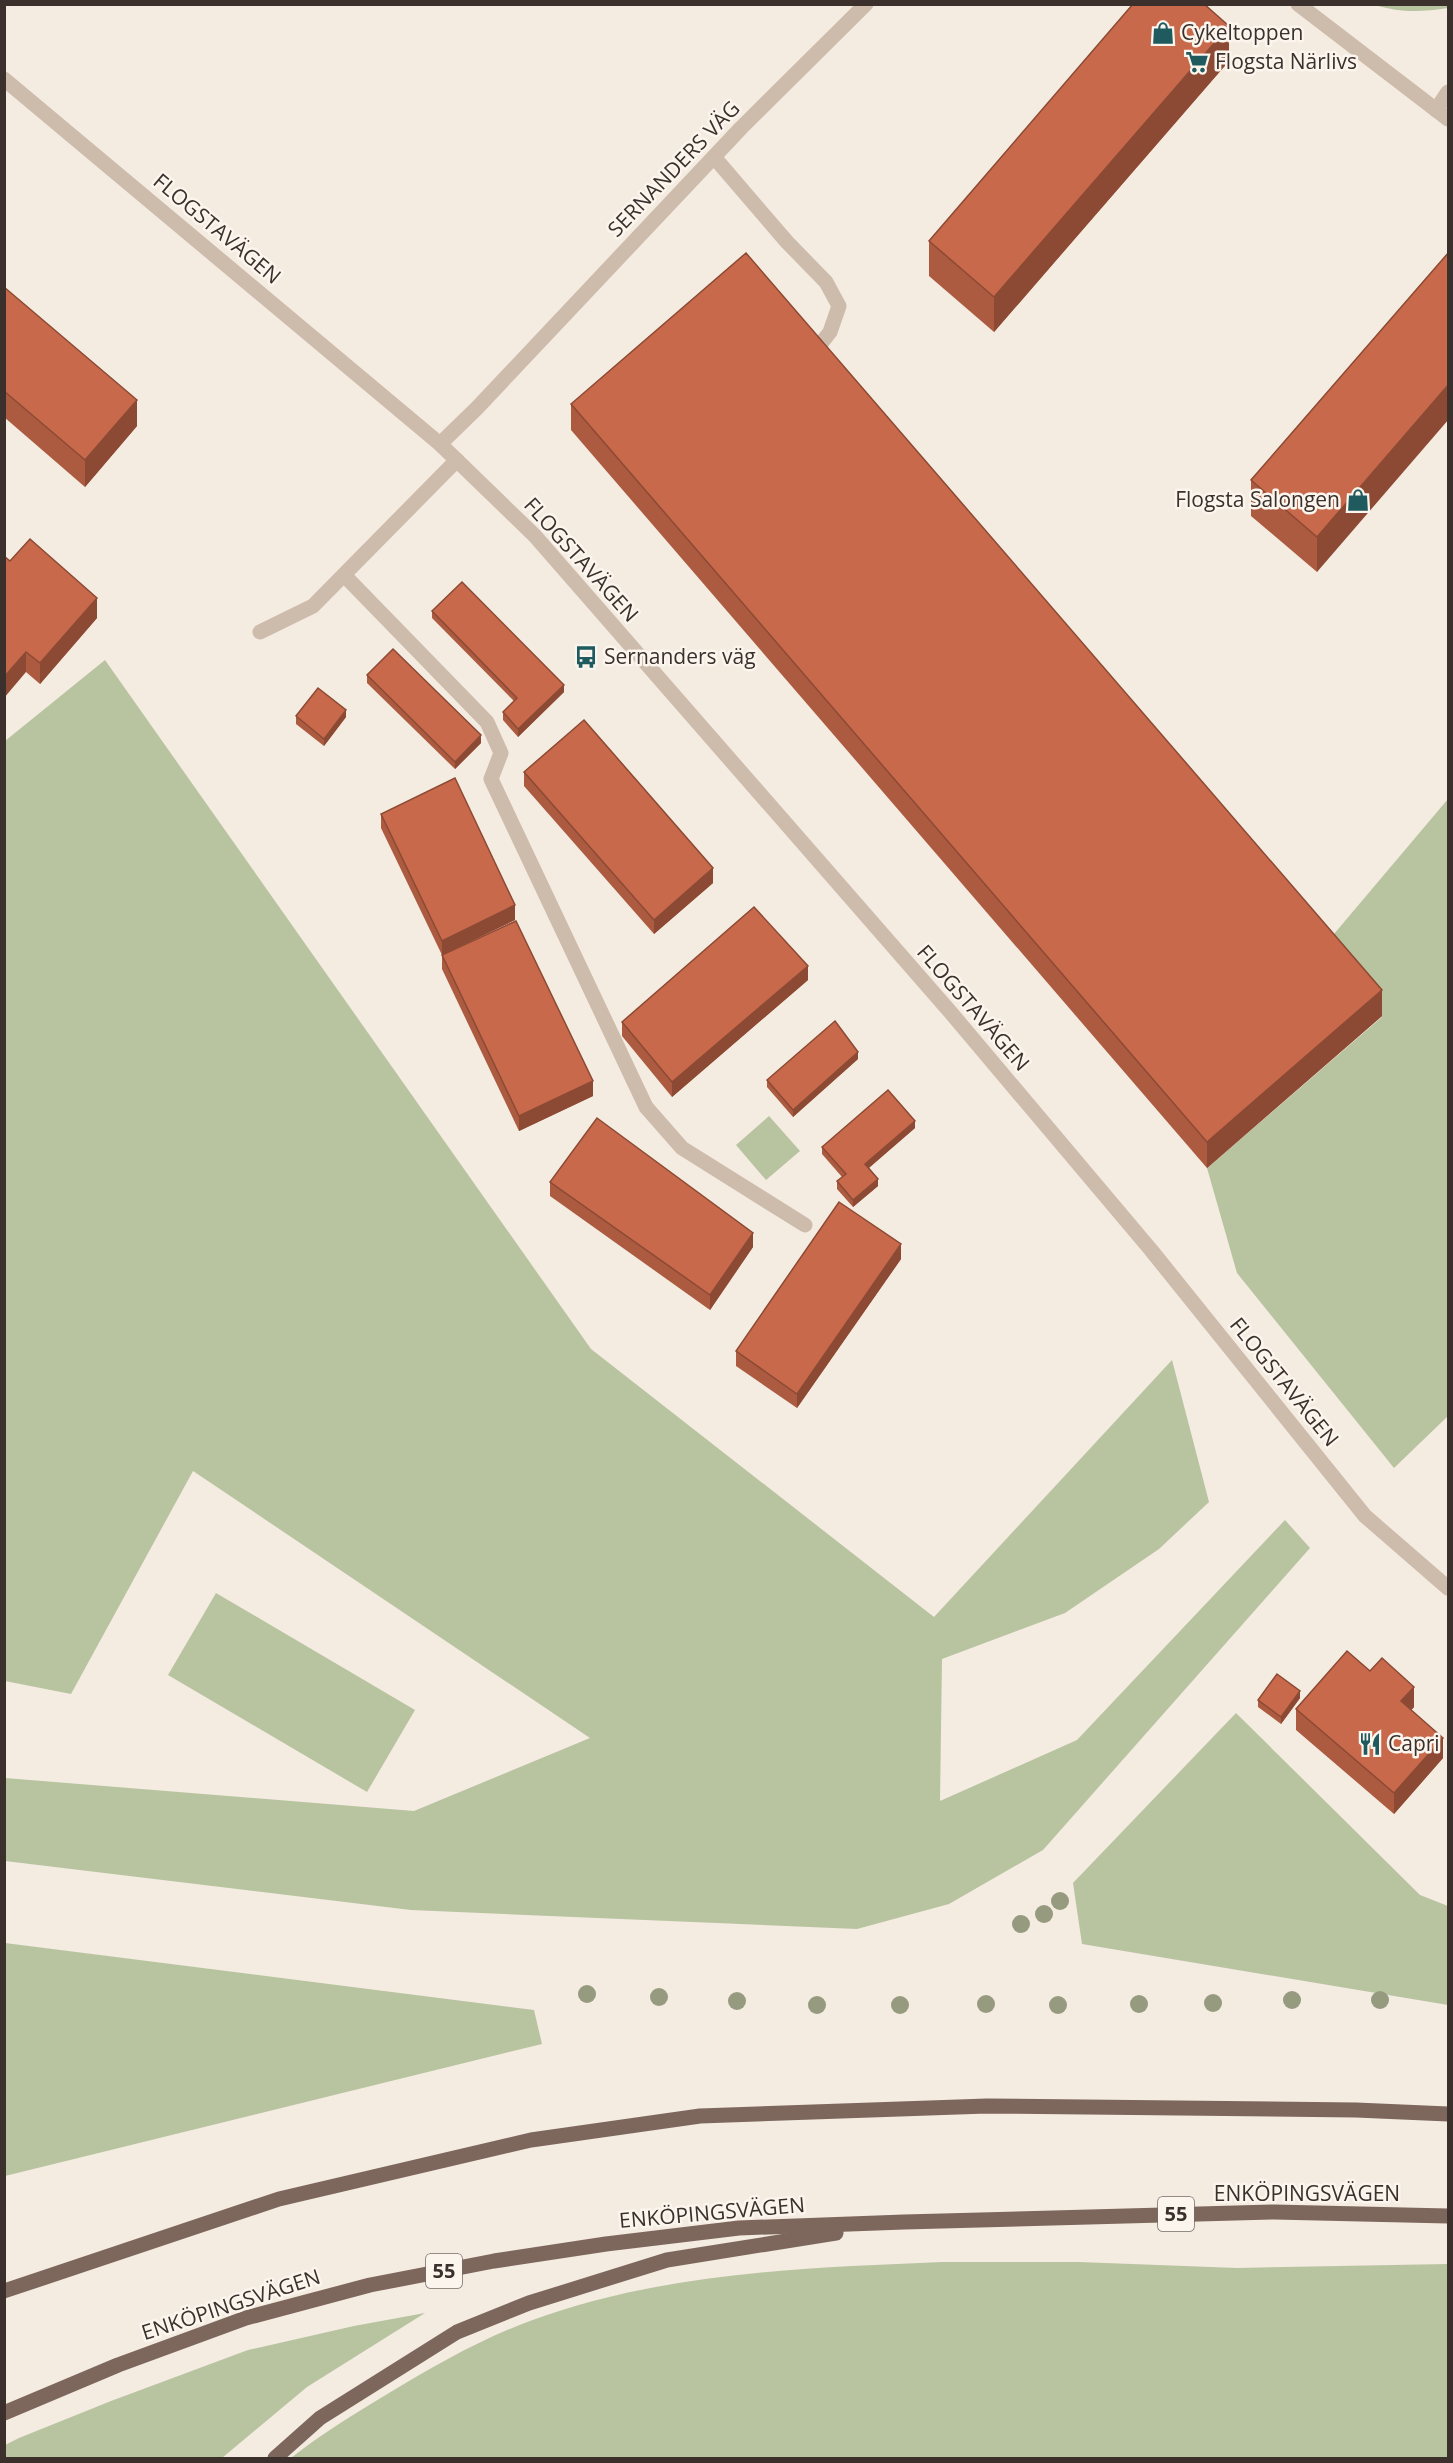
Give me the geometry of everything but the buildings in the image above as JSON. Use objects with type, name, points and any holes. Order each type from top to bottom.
[{"type":"main road","points":[[4,2291],[279,2199],[531,2140],[700,2116],[987,2106],[1356,2110],[1449,2114]]},
{"type":"main road","name":"ENKÖPINGSVÄGEN","points":[[4,2413],[118,2365],[246,2318],[370,2285],[505,2259],[717,2231],[904,2222],[1274,2212],[1449,2216]]},
{"type":"main road","points":[[275,2458],[320,2418],[457,2331],[529,2304],[667,2260],[904,2222]]},
{"type":"street","name":"SERNANDERS VÄG","points":[[440,444],[477,408],[714,157],[866,4]]},
{"type":"street","points":[[1298,4],[1449,119]]},
{"type":"street","name":"FLOGSTAVÄGEN","points":[[4,79],[440,444],[535,536],[952,1014],[1151,1250],[1365,1516],[1449,1588]]},
{"type":"street","points":[[1436,110],[1449,92]]},
{"type":"street","points":[[714,157],[787,242],[826,282],[839,306],[830,332],[812,355]]},
{"type":"street","points":[[260,632],[313,606],[457,460]]},
{"type":"street","points":[[344,575],[487,722],[501,753],[491,779],[646,1107],[682,1148],[805,1225]]},
{"type":"green space","points":[[1448,4],[1448,8],[1420,11],[1403,11],[1375,5]]},
{"type":"green space","points":[[105,660],[591,1349],[934,1617],[1172,1360],[1209,1502],[1159,1549],[1065,1613],[942,1659],[940,1801],[1077,1740],[1285,1520],[1310,1548],[1043,1850],[949,1904],[857,1929],[411,1910],[5,1861],[5,1778],[414,1811],[590,1738],[193,1471],[71,1694],[5,1681],[5,741]]},
{"type":"green space","points":[[1448,799],[1448,1416],[1394,1468],[1237,1273],[1207,1168],[1382,1017],[1323,947]]},
{"type":"green space","points":[[769,1116],[800,1151],[766,1180],[736,1145]]},
{"type":"green space","points":[[216,1593],[415,1710],[367,1792],[168,1675]]},
{"type":"green space","points":[[1236,1713],[1420,1895],[1448,1906],[1448,2005],[1082,1944],[1073,1883]]},
{"type":"green space","points":[[5,1943],[534,2010],[542,2044],[5,2176]]},
{"type":"green space","points":[[942,2262],[1079,2262],[1237,2268],[1448,2264],[1448,2458],[291,2458],[351,2416],[458,2354],[512,2328],[580,2305],[682,2282],[734,2275]]},
{"type":"green space","points":[[425,2313],[307,2387],[222,2458],[5,2458],[5,2445],[19,2438],[248,2350],[354,2326]]},
{"type":"place","name":"Cykeltoppen","points":[[1163,33]]},
{"type":"place","name":"Flogsta Närlivs","points":[[1197,62]]},
{"type":"place","name":"Flogsta Salongen","points":[[1358,500]]},
{"type":"place","name":"Sernanders väg","points":[[586,657]]},
{"type":"place","name":"Capri","points":[[1370,1744]]}]
